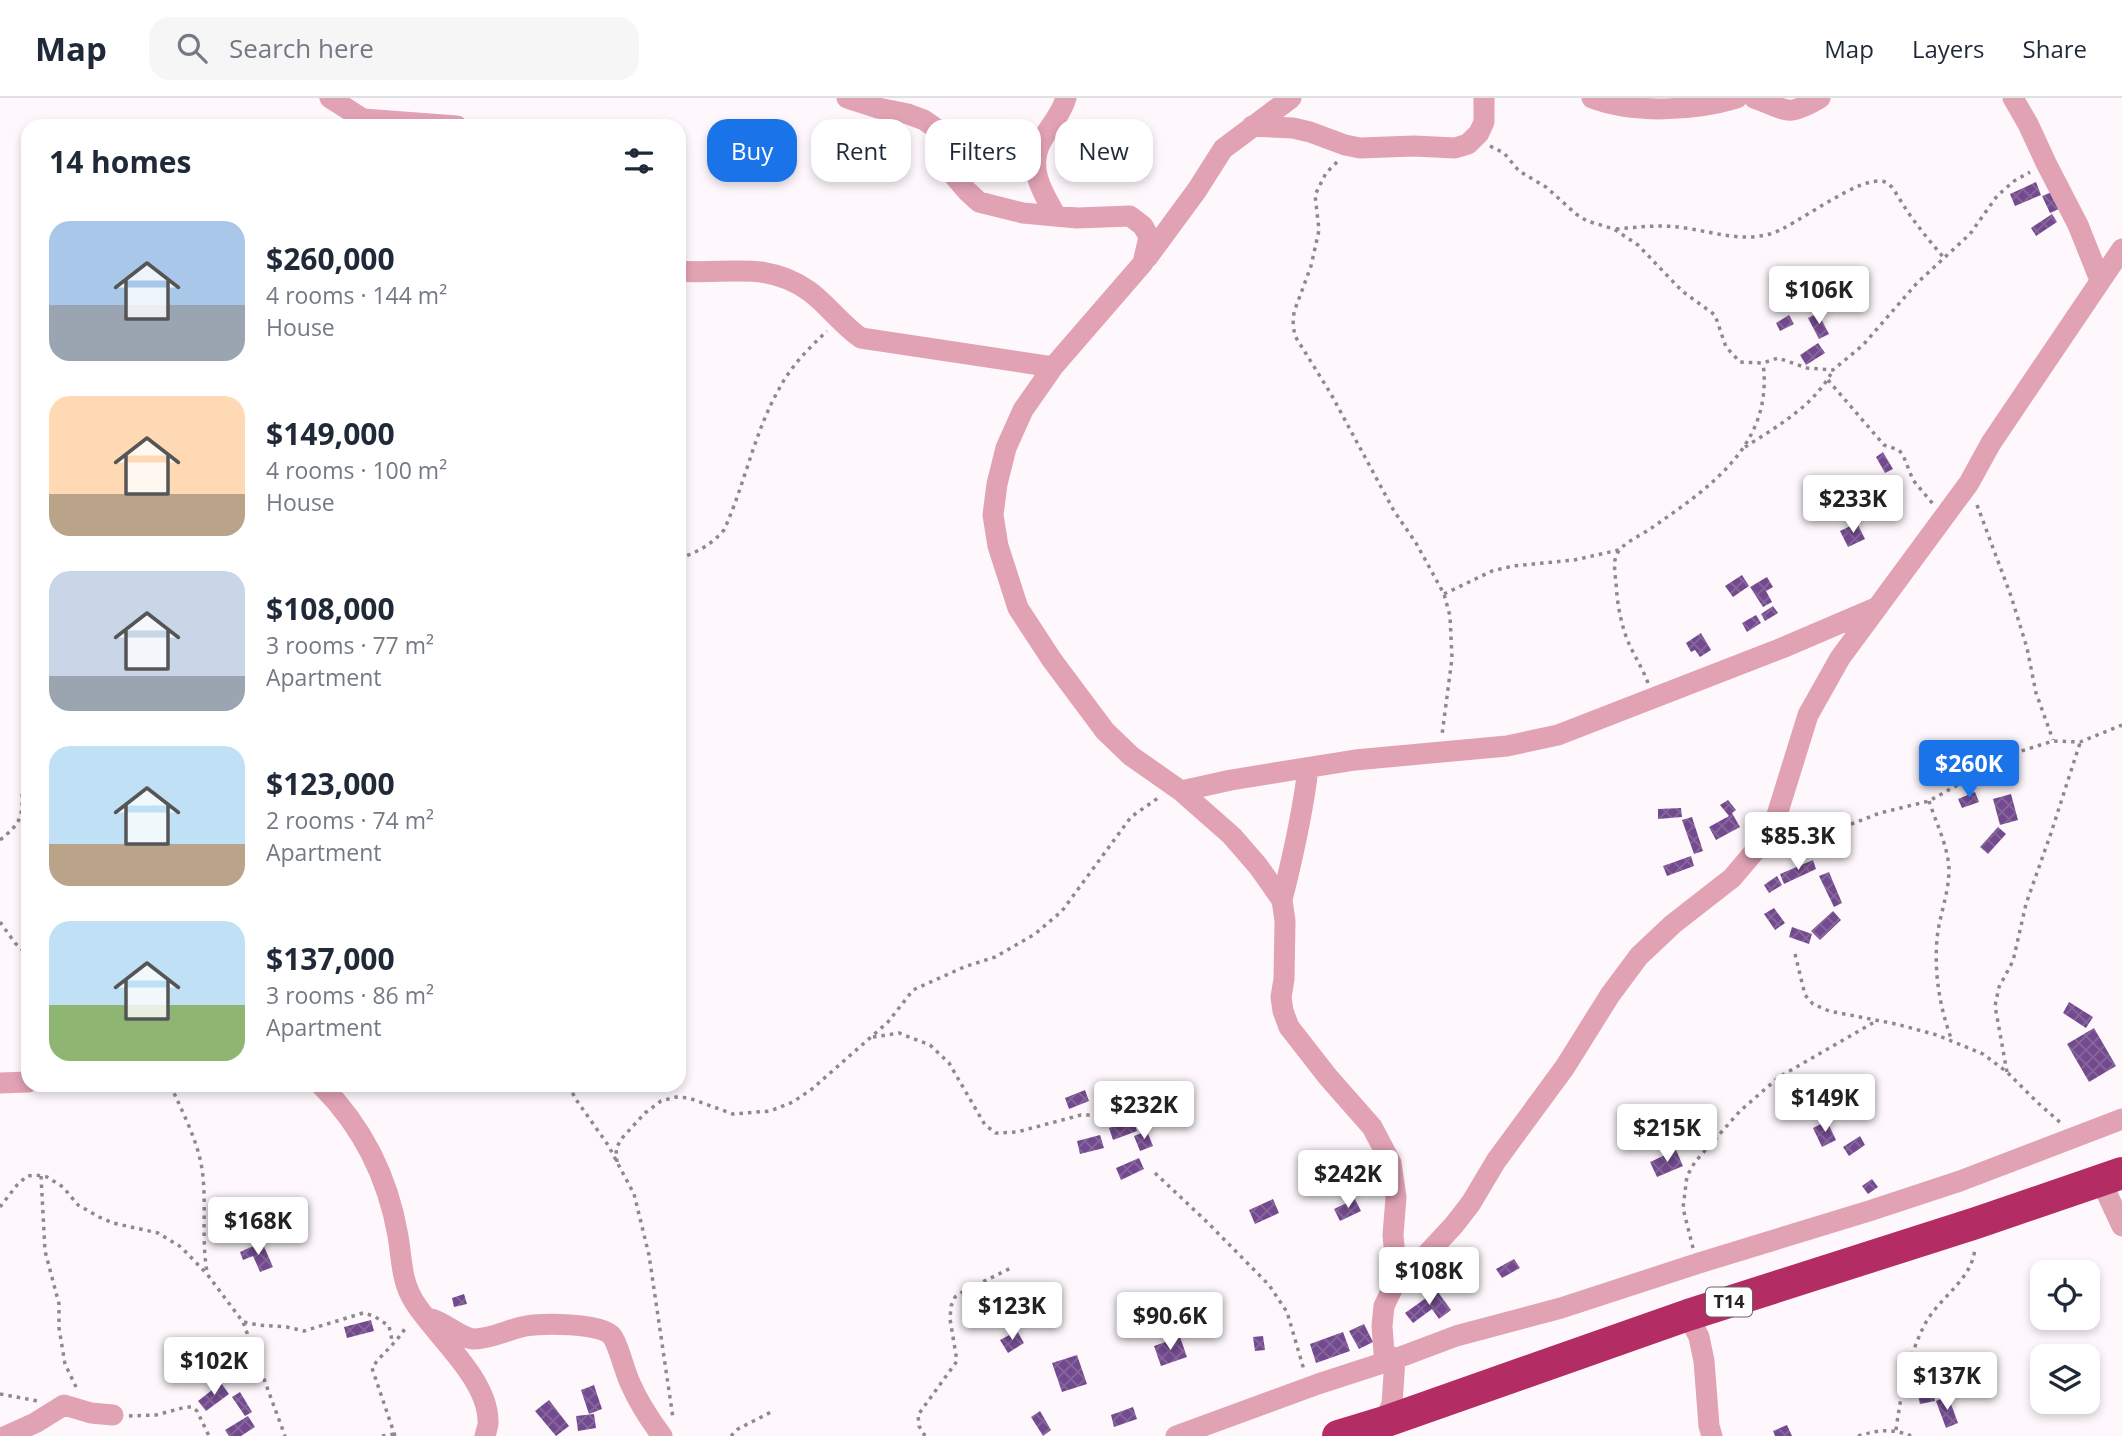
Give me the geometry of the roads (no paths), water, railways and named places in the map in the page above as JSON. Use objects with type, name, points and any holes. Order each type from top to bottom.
[{"type":"highway","name":"T14","points":[[1338,1436],[1688,1315],[2111,1177]]},
{"type":"street","points":[[330,98],[363,119]]},
{"type":"street","points":[[847,98],[900,105],[924,120],[942,135],[955,177],[979,202],[1023,213],[1077,218],[1130,216],[1143,226],[1149,237],[1143,263]]},
{"type":"street","points":[[1056,216],[1041,190],[1035,158],[1066,98]]},
{"type":"street","points":[[1282,900],[1232,836],[1177,788],[1131,756],[1105,731],[1069,684],[1018,608],[998,546],[993,515],[1006,448],[1023,410],[1053,367],[1143,263],[1197,190],[1223,149],[1291,98]]},
{"type":"street","points":[[1252,126],[1293,128],[1360,148],[1455,148],[1468,144],[1479,134],[1484,122],[1484,98]]},
{"type":"street","points":[[1592,98],[1626,106],[1664,108],[1705,106],[1737,98]]},
{"type":"street","points":[[1754,98],[1790,112],[1820,98]]},
{"type":"street","points":[[2013,98],[2078,225],[2100,281]]},
{"type":"street","points":[[1395,1359],[1384,1353],[1382,1326],[1384,1306],[1397,1279],[1454,1225],[1471,1203],[1496,1161],[1565,1067],[1610,995],[1639,956],[1673,923],[1732,878],[1772,831],[1808,715],[1840,658],[1969,483],[1991,443],[2122,248]]},
{"type":"street","points":[[686,271],[761,271],[786,279],[809,292],[861,338],[1053,367]]},
{"type":"street","points":[[1177,788],[1355,760],[1507,746],[1558,735],[1782,648],[1880,606]]},
{"type":"street","points":[[1308,768],[1298,840],[1282,900],[1285,921],[1281,996],[1283,1011],[1289,1027],[1372,1127],[1391,1163],[1396,1197],[1393,1235],[1397,1279]]},
{"type":"street","points":[[0,1083],[21,1082]]},
{"type":"street","points":[[327,1092],[345,1111],[374,1157],[398,1235],[405,1283],[421,1311],[464,1364],[476,1384],[485,1403],[489,1421],[485,1436]]},
{"type":"street","points":[[1176,1436],[1456,1336],[1561,1308],[1960,1181],[2122,1119]]},
{"type":"street","points":[[2111,1177],[2122,1226]]},
{"type":"street","points":[[421,1311],[443,1322],[463,1337],[472,1339],[541,1325],[585,1326],[610,1334],[631,1385],[667,1429]]},
{"type":"street","points":[[1688,1315],[1699,1337],[1704,1361],[1712,1436]]},
{"type":"street","points":[[1384,1422],[1392,1404],[1395,1359]]},
{"type":"street","points":[[6,1436],[35,1423],[64,1405],[91,1413],[113,1415]]}]
